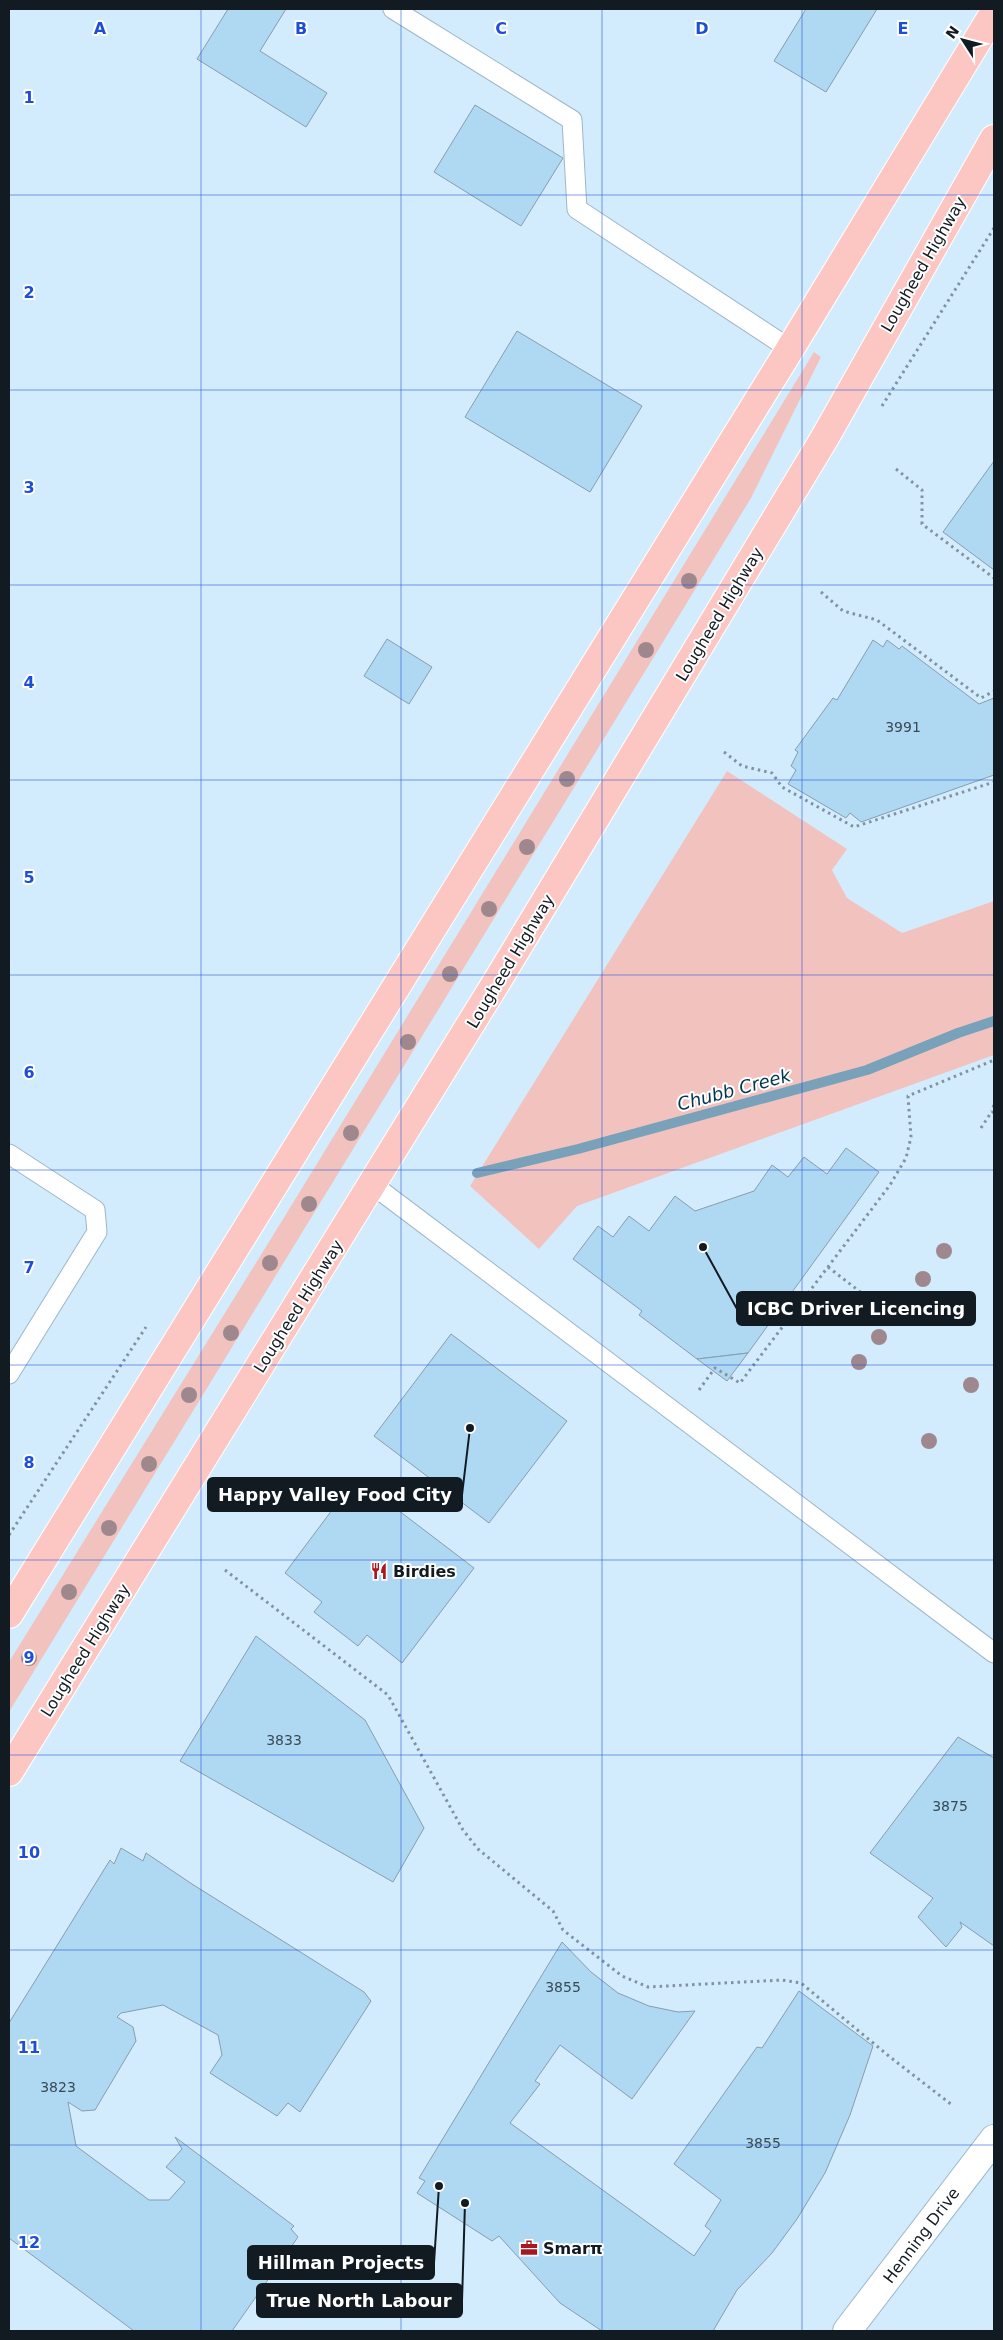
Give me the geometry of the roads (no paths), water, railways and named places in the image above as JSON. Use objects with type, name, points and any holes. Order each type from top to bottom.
[{"type":"main road","points":[[9,1614],[790,349],[994,13]]},
{"type":"main road","name":"Lougheed Highway","points":[[9,1772],[373,1185],[824,439],[994,139]]},
{"type":"street","name":"Henning Drive","points":[[847,2331],[994,2139]]},
{"type":"lane","points":[[393,9],[572,120],[577,209],[790,349]]},
{"type":"lane","points":[[9,1154],[95,1210],[96,1232],[9,1374]]},
{"type":"lane","points":[[373,1185],[994,1653]]},
{"type":"waterway","name":"Chubb Creek","points":[[477,1173],[578,1149],[867,1070],[958,1033],[994,1021]]},
{"type":"place","name":"ICBC Driver Licencing","points":[[703,1247]]},
{"type":"place","name":"Happy Valley Food City","points":[[470,1428]]},
{"type":"place","name":"Birdies","points":[[379,1571]]},
{"type":"place","name":"Hillman Projects","points":[[439,2186]]},
{"type":"place","name":"True North Labour","points":[[465,2203]]},
{"type":"place","name":"Smarπ","points":[[529,2248]]}]
